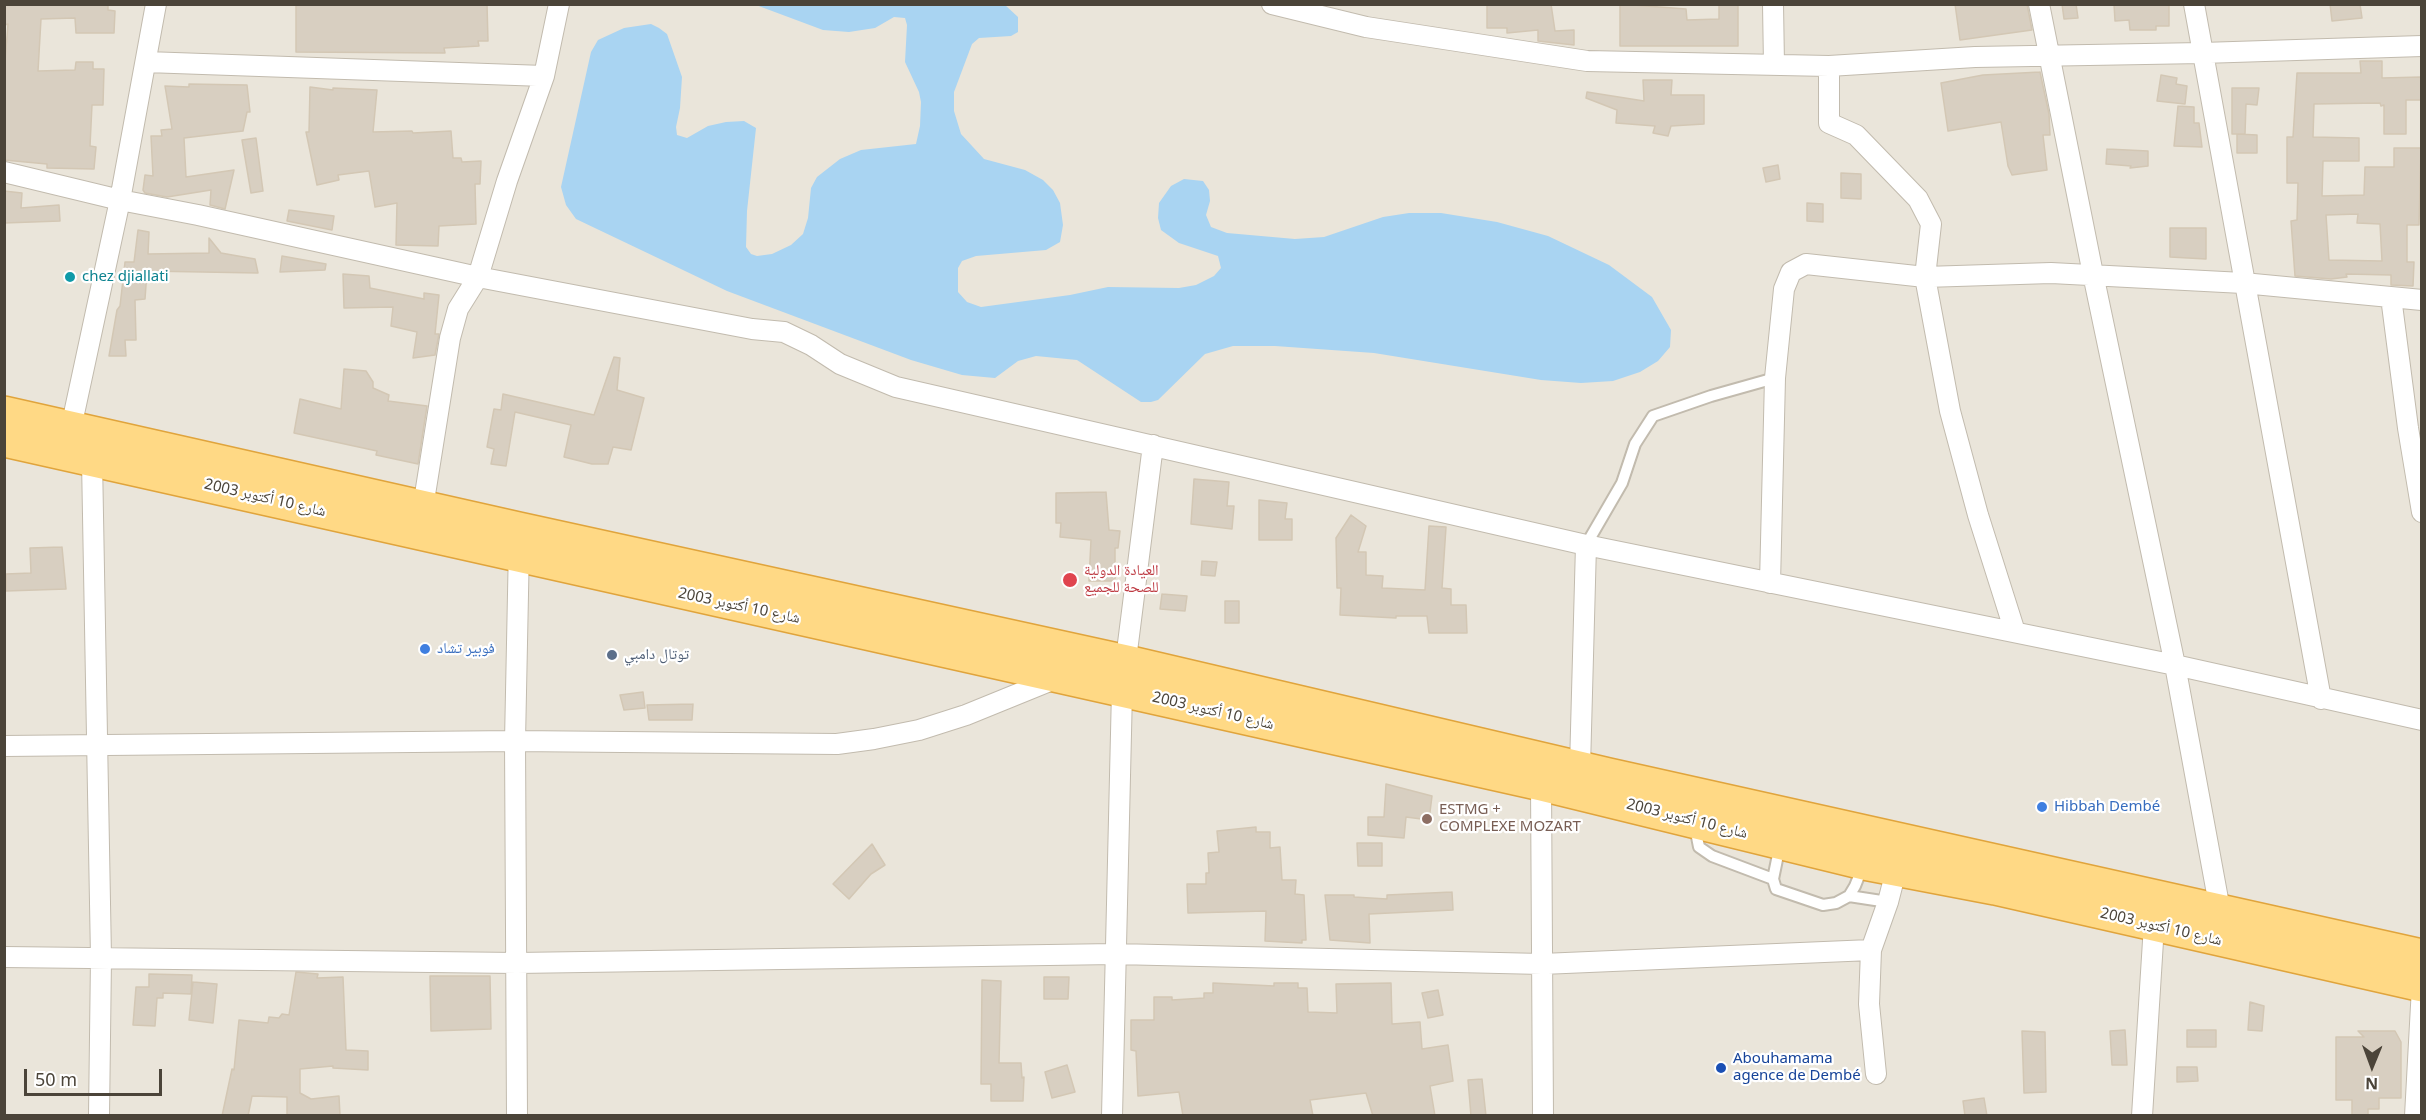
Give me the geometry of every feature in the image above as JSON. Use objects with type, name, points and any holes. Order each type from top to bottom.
[{"type":"highway","name":"شارع 10 أكتوبر 2003","points":[[4,413],[76,448],[201,483],[519,543],[1124,676],[1580,767],[1900,855],[2219,925],[2421,956]]},
{"type":"highway","name":"شارع 10 أكتوبر 2003","points":[[4,440],[76,448],[423,507],[519,543],[1060,677],[1124,676],[1540,784],[1864,863],[1900,855],[1995,888],[2154,926],[2219,925],[2421,986]]},
{"type":"street","points":[[99,1116],[101,958],[97,745],[76,448],[156,4]]},
{"type":"street","points":[[423,507],[450,338],[458,309],[478,277],[507,182],[544,76],[559,4]]},
{"type":"street","points":[[1272,4],[1366,27],[1587,61],[1828,66],[1975,57],[2421,46]]},
{"type":"street","points":[[1773,4],[1774,65]]},
{"type":"street","points":[[2039,4],[2092,274],[2175,665],[2219,925]]},
{"type":"street","points":[[2194,4],[2243,283],[2321,699]]},
{"type":"street","points":[[146,62],[544,76]]},
{"type":"street","points":[[1828,66],[1829,123],[1856,135],[1918,199],[1928,214],[1931,224],[1925,277],[1950,411],[1978,515],[2015,632]]},
{"type":"street","points":[[4,172],[120,200],[478,277],[752,329],[784,332],[811,345],[840,364],[896,387],[1586,545],[2175,665],[2421,720]]},
{"type":"street","points":[[1770,583],[1775,378],[1784,289],[1791,272],[1806,264],[1925,277],[2092,274],[2243,283],[2421,300]]},
{"type":"street","points":[[2391,297],[2421,512]]},
{"type":"street","points":[[1112,1116],[1124,676],[1153,445]]},
{"type":"street","points":[[517,1116],[515,741],[519,543]]},
{"type":"street","points":[[1580,767],[1586,545]]},
{"type":"street","points":[[4,746],[515,741],[837,744],[919,730],[1060,677]]},
{"type":"street","points":[[1540,784],[1543,1116]]},
{"type":"street","points":[[1876,1074],[1869,1004],[1871,950],[1888,902],[1900,855]]},
{"type":"street","points":[[2142,1116],[2154,926]]},
{"type":"street","points":[[4,957],[517,963],[1115,954],[1542,964],[1871,950]]},
{"type":"street","points":[[2415,1116],[2421,986]]},
{"type":"lane","points":[[1586,545],[1622,483],[1635,444],[1653,416],[1711,396],[1775,378]]},
{"type":"lane","points":[[1694,821],[1699,847],[1712,856],[1773,879]]},
{"type":"lane","points":[[1781,842],[1773,879],[1776,889],[1823,905],[1836,903],[1849,896],[1864,863]]},
{"type":"lane","points":[[1849,896],[1888,902]]},
{"type":"shaded area","points":[[5,5],[2421,5],[2421,1115],[5,1116]]},
{"type":"water","points":[[756,5],[1005,5],[1018,17],[1018,32],[1011,36],[979,38],[972,44],[954,92],[954,111],[961,134],[984,159],[1025,170],[1043,180],[1053,190],[1060,203],[1063,225],[1060,242],[1046,250],[976,256],[962,261],[958,268],[958,292],[967,302],[981,307],[1070,295],[1108,287],[1179,288],[1196,285],[1214,276],[1221,268],[1218,256],[1179,243],[1161,230],[1158,218],[1159,203],[1171,186],[1184,179],[1203,181],[1209,190],[1210,201],[1206,215],[1211,227],[1227,233],[1295,239],[1324,237],[1383,217],[1409,213],[1441,213],[1497,222],[1548,236],[1609,265],[1652,297],[1671,330],[1670,347],[1658,361],[1640,372],[1613,381],[1581,383],[1541,380],[1374,353],[1275,346],[1233,346],[1205,354],[1158,400],[1141,402],[1077,360],[1036,356],[1018,361],[995,378],[962,375],[911,360],[727,291],[576,219],[566,205],[561,187],[591,52],[598,40],[624,28],[651,24],[667,34],[682,77],[677,135],[687,138],[708,126],[726,122],[744,121],[756,128],[747,211],[746,247],[751,254],[757,256],[772,254],[791,245],[803,234],[808,218],[811,188],[817,177],[840,159],[861,150],[916,144],[920,126],[921,102],[919,92],[905,62],[907,25],[905,18],[894,17],[875,28],[849,32],[823,30]]},
{"type":"building","points":[[4,4],[108,4],[108,10],[115,11],[114,33],[76,33],[75,18],[41,19],[38,71],[75,70],[76,62],[93,62],[93,69],[104,69],[103,105],[92,105],[90,146],[96,147],[94,169],[47,168],[47,164],[4,160],[5,61],[8,24],[4,25]]},
{"type":"building","points":[[296,4],[487,4],[488,41],[478,41],[479,46],[444,48],[445,53],[296,52]]},
{"type":"building","points":[[1487,4],[1551,4],[1555,31],[1574,30],[1574,45],[1538,41],[1538,30],[1507,33],[1507,28],[1487,28]]},
{"type":"building","points":[[1620,4],[1686,9],[1687,20],[1719,19],[1719,4],[1738,4],[1738,46],[1620,46]]},
{"type":"building","points":[[1955,4],[2027,4],[2032,30],[1960,40]]},
{"type":"building","points":[[2062,4],[2076,4],[2078,18],[2064,19]]},
{"type":"building","points":[[2114,4],[2169,4],[2169,26],[2156,26],[2156,30],[2130,30],[2129,20],[2115,21]]},
{"type":"building","points":[[2330,4],[2360,4],[2362,18],[2332,21]]},
{"type":"building","points":[[2360,61],[2382,61],[2382,78],[2421,77],[2421,100],[2406,100],[2406,134],[2384,134],[2384,105],[2381,106],[2380,103],[2314,104],[2313,137],[2359,138],[2359,161],[2323,161],[2322,196],[2364,195],[2365,167],[2394,167],[2394,148],[2421,148],[2419,225],[2407,225],[2407,262],[2414,262],[2413,286],[2391,285],[2391,275],[2346,274],[2347,277],[2331,279],[2295,276],[2291,221],[2297,220],[2298,183],[2287,183],[2287,137],[2293,137],[2297,73],[2361,73]],"holes":[[[2358,214],[2357,223],[2380,224],[2382,261],[2329,260],[2326,215]]]},
{"type":"building","points":[[2040,72],[2049,114],[2050,135],[2043,135],[2047,170],[2012,175],[2008,166],[2001,122],[1948,131],[1941,83],[1983,75]]},
{"type":"building","points":[[2161,75],[2177,78],[2176,84],[2187,86],[2185,104],[2157,101]]},
{"type":"building","points":[[1643,80],[1672,80],[1671,95],[1704,95],[1704,124],[1671,126],[1668,136],[1653,133],[1655,126],[1616,123],[1617,110],[1586,98],[1587,92],[1644,101]]},
{"type":"building","points":[[189,84],[247,85],[250,112],[247,112],[243,131],[184,138],[186,177],[234,170],[225,209],[210,205],[211,190],[167,197],[145,193],[143,190],[145,175],[153,176],[151,136],[162,136],[161,130],[172,129],[165,86],[189,87]]},
{"type":"building","points":[[310,87],[333,90],[333,88],[377,90],[373,132],[451,131],[453,158],[461,158],[462,162],[481,161],[480,184],[475,184],[476,224],[439,226],[438,246],[396,245],[397,203],[375,207],[369,171],[338,175],[339,180],[317,185],[306,132],[309,132]]},
{"type":"building","points":[[2232,88],[2259,88],[2257,105],[2246,104],[2245,134],[2232,134]]},
{"type":"building","points":[[2178,106],[2194,107],[2194,123],[2199,123],[2202,147],[2174,146]]},
{"type":"building","points":[[2237,134],[2257,135],[2257,153],[2237,153]]},
{"type":"building","points":[[256,138],[263,191],[251,193],[242,140]]},
{"type":"building","points":[[2107,149],[2148,151],[2148,166],[2130,168],[2131,166],[2106,164]]},
{"type":"building","points":[[1778,165],[1780,179],[1766,182],[1763,168]]},
{"type":"building","points":[[1841,173],[1861,174],[1861,199],[1841,198]]},
{"type":"building","points":[[4,191],[22,193],[21,208],[59,205],[60,221],[4,223]]},
{"type":"building","points":[[1807,203],[1823,204],[1823,222],[1807,221]]},
{"type":"building","points":[[289,210],[334,216],[332,230],[287,221]]},
{"type":"building","points":[[2170,228],[2206,228],[2206,259],[2170,257]]},
{"type":"building","points":[[138,230],[149,232],[148,254],[209,253],[209,238],[221,253],[255,259],[258,273],[147,271],[145,299],[135,300],[136,340],[125,340],[126,356],[109,356],[117,310],[120,306],[125,262],[134,262]]},
{"type":"building","points":[[282,256],[326,264],[325,270],[280,272]]},
{"type":"building","points":[[343,274],[369,276],[370,288],[424,299],[424,293],[439,295],[435,334],[439,334],[435,355],[413,358],[417,332],[391,326],[393,307],[344,308]]},
{"type":"building","points":[[614,357],[620,358],[617,390],[644,398],[631,450],[613,447],[608,464],[592,464],[564,457],[571,425],[515,412],[506,466],[491,464],[494,449],[487,447],[494,409],[501,410],[503,394],[594,415]]},
{"type":"building","points":[[344,369],[366,371],[373,382],[373,388],[389,395],[388,401],[427,406],[418,464],[376,455],[377,451],[294,433],[300,399],[341,409]]},
{"type":"building","points":[[1194,479],[1229,482],[1227,506],[1234,506],[1232,529],[1191,524]]},
{"type":"building","points":[[1106,492],[1109,530],[1120,531],[1118,548],[1115,548],[1115,581],[1089,581],[1091,540],[1060,537],[1061,523],[1056,523],[1056,493]]},
{"type":"building","points":[[1259,500],[1287,503],[1285,519],[1292,519],[1292,540],[1259,540]]},
{"type":"building","points":[[1351,515],[1366,526],[1358,552],[1366,552],[1366,575],[1383,576],[1382,588],[1425,590],[1429,526],[1446,527],[1442,588],[1451,589],[1451,605],[1466,605],[1467,633],[1429,633],[1427,616],[1396,616],[1396,618],[1340,615],[1341,588],[1337,588],[1336,538]]},
{"type":"building","points":[[62,547],[66,589],[6,591],[6,574],[31,573],[30,548]]},
{"type":"building","points":[[1202,561],[1217,562],[1215,576],[1201,575]]},
{"type":"building","points":[[1162,594],[1187,596],[1185,611],[1160,609]]},
{"type":"building","points":[[1225,601],[1239,601],[1239,623],[1225,623]]},
{"type":"building","points":[[643,692],[645,708],[624,710],[620,695]]},
{"type":"building","points":[[693,704],[692,720],[649,720],[647,705]]},
{"type":"building","points":[[1386,784],[1432,796],[1429,820],[1406,817],[1404,838],[1368,835],[1368,817],[1384,817]]},
{"type":"building","points":[[1256,827],[1256,832],[1270,832],[1270,848],[1280,847],[1282,880],[1296,880],[1295,894],[1304,895],[1306,940],[1302,940],[1302,943],[1265,941],[1266,911],[1188,913],[1187,884],[1206,884],[1206,873],[1209,873],[1208,853],[1219,852],[1217,831]]},
{"type":"building","points":[[1357,843],[1382,843],[1382,866],[1358,866]]},
{"type":"building","points":[[872,844],[885,865],[871,874],[849,899],[833,884]]},
{"type":"building","points":[[1452,892],[1453,910],[1369,914],[1370,943],[1330,940],[1325,895],[1354,895],[1354,897],[1387,899],[1387,895]]},
{"type":"building","points":[[296,972],[318,974],[317,978],[343,977],[346,1050],[368,1051],[368,1070],[333,1068],[333,1066],[300,1069],[300,1093],[311,1099],[339,1096],[340,1116],[287,1116],[287,1097],[252,1096],[248,1116],[222,1116],[232,1069],[234,1070],[239,1020],[268,1023],[269,1017],[279,1018],[282,1014],[289,1015]]},
{"type":"building","points":[[149,974],[192,975],[191,994],[163,993],[163,998],[157,998],[155,1026],[133,1025],[136,987],[149,987]]},
{"type":"building","points":[[430,976],[490,976],[491,1029],[431,1031]]},
{"type":"building","points":[[1044,977],[1069,977],[1068,999],[1044,999]]},
{"type":"building","points":[[982,980],[1001,981],[999,1063],[1021,1063],[1022,1078],[1024,1077],[1023,1101],[991,1101],[991,1084],[981,1084]]},
{"type":"building","points":[[193,982],[217,984],[213,1023],[189,1020]]},
{"type":"building","points":[[1213,983],[1274,986],[1274,983],[1298,983],[1298,988],[1307,988],[1308,1012],[1337,1013],[1336,984],[1391,983],[1392,1024],[1420,1022],[1422,1049],[1448,1045],[1453,1081],[1430,1086],[1435,1116],[1373,1116],[1366,1093],[1310,1100],[1313,1116],[1183,1116],[1179,1092],[1138,1096],[1136,1051],[1131,1050],[1131,1020],[1154,1020],[1154,997],[1172,997],[1172,1000],[1204,998],[1204,993],[1213,993]]},
{"type":"building","points":[[1438,990],[1443,1015],[1428,1018],[1422,993]]},
{"type":"building","points":[[2250,1002],[2264,1006],[2262,1031],[2248,1030]]},
{"type":"building","points":[[2125,1030],[2127,1065],[2112,1065],[2110,1031]]},
{"type":"building","points":[[2187,1030],[2216,1030],[2216,1047],[2187,1047]]},
{"type":"building","points":[[2022,1031],[2045,1032],[2046,1092],[2024,1093]]},
{"type":"building","points":[[2358,1031],[2395,1031],[2401,1042],[2401,1098],[2379,1098],[2379,1109],[2368,1109],[2368,1116],[2352,1116],[2352,1100],[2336,1100],[2336,1037],[2364,1037]]},
{"type":"building","points":[[1067,1065],[1075,1092],[1052,1098],[1045,1072]]},
{"type":"building","points":[[2177,1067],[2197,1067],[2198,1081],[2177,1082]]},
{"type":"building","points":[[1482,1079],[1486,1116],[1471,1116],[1468,1080]]},
{"type":"building","points":[[1984,1098],[1987,1116],[1965,1116],[1963,1101]]},
{"type":"place","name":"chez djiallati","points":[[70,277]]},
{"type":"place","name":"العيادة الدولية للصحة للجميع","points":[[1070,580]]},
{"type":"place","name":"فوبير تشاد","points":[[425,649]]},
{"type":"place","name":"توتال دامبي","points":[[612,655]]},
{"type":"place","name":"Hibbah Dembé","points":[[2042,807]]},
{"type":"place","name":"ESTMG + COMPLEXE MOZART","points":[[1427,819]]},
{"type":"place","name":"Abouhamama agence de Dembé","points":[[1721,1068]]}]
